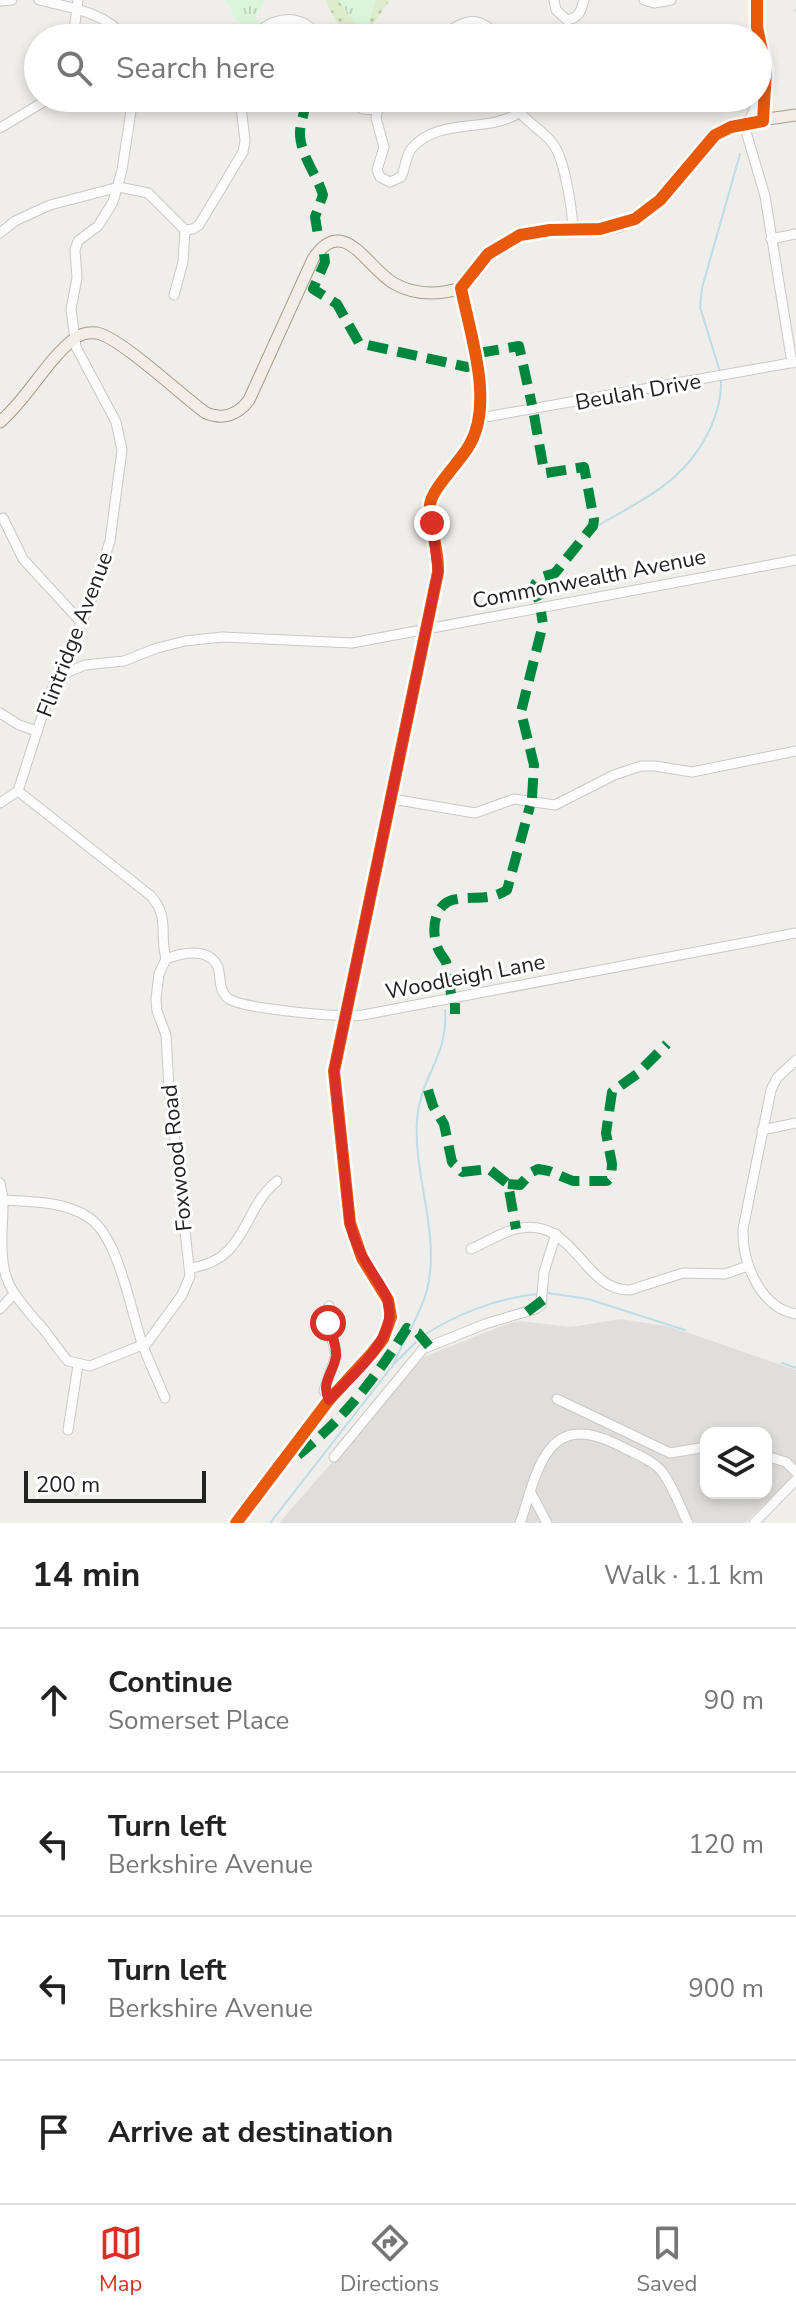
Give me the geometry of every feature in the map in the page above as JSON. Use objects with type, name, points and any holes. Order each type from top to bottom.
[{"type":"main road","points":[[0,422],[75,338],[90,333],[113,340],[206,413],[225,417],[237,412],[249,400],[313,259],[326,244],[337,241],[354,247],[388,280],[411,291],[433,294],[461,288],[488,254],[509,239],[538,231],[616,226],[645,213],[671,188],[709,140],[721,131],[796,115]]},
{"type":"street","points":[[0,1],[12,0]]},
{"type":"street","points":[[39,0],[77,5],[112,24]]},
{"type":"street","points":[[554,0],[556,10],[567,20],[580,13],[584,0]]},
{"type":"street","points":[[644,0],[654,3],[671,0]]},
{"type":"street","points":[[757,0],[757,24]]},
{"type":"street","points":[[270,24],[286,19],[304,24]]},
{"type":"street","points":[[464,24],[470,21],[483,24]]},
{"type":"street","points":[[0,128],[27,112]]},
{"type":"street","name":"Flintridge Avenue","points":[[18,791],[37,731],[110,541],[122,450],[116,422],[76,347],[71,309],[77,278],[75,250],[78,241],[106,217],[119,187],[131,112]]},
{"type":"street","points":[[185,230],[199,225],[243,152],[242,112]]},
{"type":"street","points":[[376,112],[384,147],[377,170],[380,177],[390,182],[401,177],[412,148],[421,141],[452,128],[507,121],[519,113],[554,145],[560,157],[573,229]]},
{"type":"street","points":[[752,112],[746,124],[765,196],[794,363]]},
{"type":"street","points":[[763,112],[763,121]]},
{"type":"street","points":[[0,233],[29,214],[119,187],[148,193],[185,230],[183,262],[174,295]]},
{"type":"street","points":[[771,239],[796,234]]},
{"type":"street","points":[[236,1523],[329,1400],[383,1339],[391,1317],[388,1300],[362,1258],[350,1223],[334,1086],[337,1050],[347,1017],[438,566],[430,504],[438,488],[462,458],[480,418],[481,388],[461,288]]},
{"type":"street","name":"Beulah Drive","points":[[480,418],[794,363]]},
{"type":"street","points":[[3,518],[23,559],[81,622]]},
{"type":"street","name":"Commonwealth Avenue","points":[[60,672],[85,665],[124,661],[185,641],[222,637],[352,643],[796,560]]},
{"type":"street","points":[[0,713],[19,725],[37,731]]},
{"type":"street","points":[[392,799],[475,813],[514,799],[555,805],[614,775],[641,766],[692,772],[796,751]]},
{"type":"street","points":[[0,803],[18,791],[151,896],[164,917],[162,944],[166,959]]},
{"type":"street","name":"Woodleigh Lane","points":[[166,959],[188,952],[211,958],[218,966],[222,989],[228,998],[244,1003],[347,1017],[796,933]]},
{"type":"street","name":"Foxwood Road","points":[[166,959],[159,974],[156,999],[166,1035],[185,1245],[190,1268]]},
{"type":"street","points":[[796,1060],[777,1078],[771,1090],[743,1229],[748,1266],[771,1303],[779,1310],[796,1314]]},
{"type":"street","points":[[762,1130],[796,1123]]},
{"type":"street","points":[[0,1183],[3,1264],[13,1295],[68,1361],[90,1366],[143,1345],[152,1338],[182,1295],[190,1268],[204,1267],[227,1253],[265,1193],[277,1181]]},
{"type":"street","points":[[2,1198],[61,1204],[90,1218],[105,1236],[123,1276],[143,1345],[165,1398]]},
{"type":"street","points":[[471,1249],[516,1229],[539,1228],[556,1234],[603,1282],[621,1290],[683,1273],[725,1274],[748,1266]]},
{"type":"street","points":[[334,1457],[418,1352],[485,1324],[535,1309],[542,1303],[544,1272],[556,1234]]},
{"type":"street","points":[[0,1309],[13,1295]]},
{"type":"street","points":[[329,1306],[328,1323],[336,1355],[324,1391],[329,1400]]},
{"type":"street","points":[[68,1430],[78,1365]]},
{"type":"street","points":[[557,1399],[670,1453]]},
{"type":"street","points":[[520,1523],[538,1469],[550,1448],[573,1435],[594,1434],[656,1466],[671,1487],[688,1523]]},
{"type":"street","points":[[656,1466],[670,1453],[700,1448]]},
{"type":"street","points":[[772,1458],[786,1462],[796,1472]]},
{"type":"street","points":[[754,1523],[796,1480]]},
{"type":"street","points":[[531,1493],[547,1523]]},
{"type":"shaded area","points":[[621,1319],[671,1327],[796,1370],[796,1473],[772,1497],[772,1427],[700,1427],[700,1499],[769,1499],[745,1523],[279,1523],[424,1357],[520,1321],[571,1327]]},
{"type":"green space","points":[[224,0],[265,0],[256,16],[263,22],[260,24],[242,24],[231,15],[233,11]]},
{"type":"green space","points":[[325,0],[390,0],[372,24],[338,24]]},
{"type":"green space","points":[[338,0],[376,0],[368,24],[357,24]]},
{"type":"waterway","points":[[720,372],[700,307],[702,288],[740,154]]},
{"type":"waterway","points":[[599,525],[664,486],[690,461],[701,446],[718,409],[721,378]]},
{"type":"waterway","points":[[392,1367],[427,1290],[431,1248],[419,1162],[417,1120],[423,1091],[443,1040],[445,1010]]},
{"type":"waterway","points":[[548,1293],[588,1299],[685,1330]]},
{"type":"waterway","points":[[424,1335],[478,1308],[537,1294]]},
{"type":"waterway","points":[[394,1364],[416,1342]]},
{"type":"waterway","points":[[782,1363],[796,1368]]},
{"type":"waterway","points":[[270,1523],[390,1369]]},
{"type":"marked path","points":[[304,112],[300,136],[323,195],[315,217],[319,241]]},
{"type":"marked path","points":[[324,254],[325,262],[313,289],[337,304],[359,343],[471,366]]},
{"type":"marked path","points":[[479,353],[519,346],[532,405]]},
{"type":"marked path","points":[[534,415],[544,471],[584,467],[594,520],[593,526],[555,573],[542,577],[535,584],[534,590],[540,603]]},
{"type":"marked path","points":[[532,798],[534,765],[521,712],[543,624],[541,612]]},
{"type":"marked path","points":[[451,994],[446,962],[436,943],[434,927],[438,912],[449,901],[488,897],[507,890],[530,806]]},
{"type":"marked path","points":[[455,1003],[455,1014]]},
{"type":"marked path","points":[[508,1184],[520,1185],[538,1169],[573,1181],[607,1181],[611,1177],[612,1164],[606,1133],[612,1092],[637,1074],[667,1044]]},
{"type":"marked path","points":[[428,1090],[444,1124],[452,1162],[462,1172],[489,1169],[508,1184],[516,1229]]},
{"type":"marked path","points":[[527,1312],[543,1300]]},
{"type":"marked path","points":[[298,1455],[330,1427],[358,1396],[407,1328],[418,1333],[429,1346]]},
{"type":"cycle path","points":[[757,0],[757,24]]},
{"type":"cycle path","points":[[236,1523],[329,1400],[383,1339],[391,1317],[388,1300],[362,1258],[350,1223],[334,1071],[438,572],[430,505],[436,491],[466,451],[477,427],[480,408],[478,368],[461,288],[488,254],[520,235],[550,230],[600,229],[635,219],[660,200],[715,135],[731,127],[763,121],[764,112]]},
{"type":"route","points":[[328,1323],[336,1348],[324,1391],[329,1400],[383,1339],[391,1317],[384,1291],[354,1242],[334,1071],[438,572],[432,523]]}]
